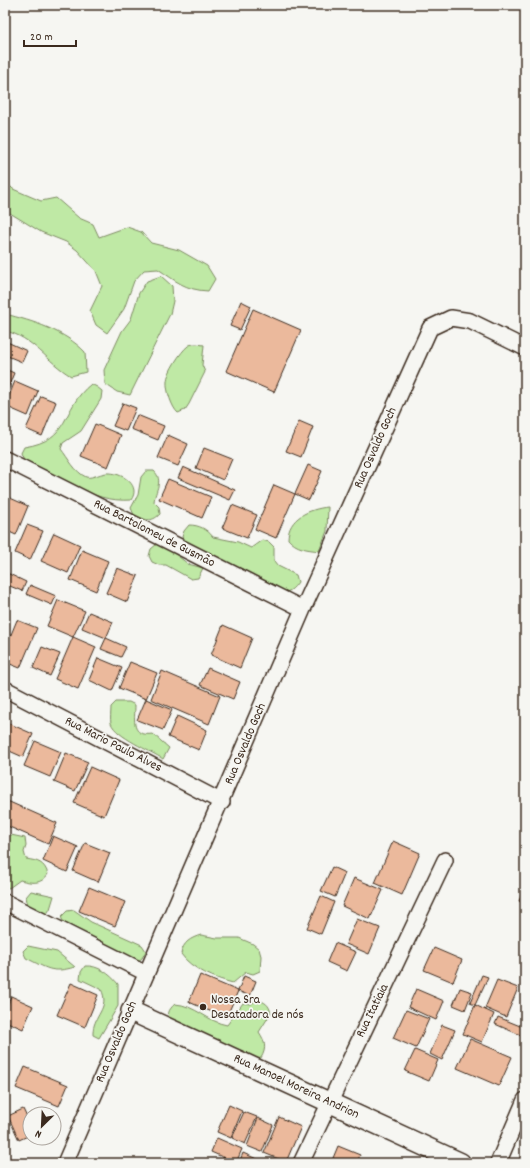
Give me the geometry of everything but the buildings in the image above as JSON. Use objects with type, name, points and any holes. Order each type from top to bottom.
[{"type":"street","name":"Rua Osvaldo Goch","points":[[65,1163],[146,973],[222,802],[303,609],[430,328],[451,318],[470,321],[525,348]]},
{"type":"street","name":"Rua Bartolomeu de Gusmão","points":[[5,459],[303,609]]},
{"type":"street","name":"Rua Mario Paulo Alves","points":[[5,689],[222,802]]},
{"type":"street","name":"Rua Itatiaia","points":[[301,1163],[445,860]]},
{"type":"street","points":[[5,902],[146,973]]},
{"type":"street","name":"Rua Manoel Moreira Andrion","points":[[131,1010],[461,1163]]},
{"type":"street","points":[[498,1163],[525,1100]]},
{"type":"green space","points":[[5,181],[13,189],[41,201],[56,198],[79,218],[93,224],[99,237],[127,227],[141,232],[151,243],[179,250],[207,266],[215,279],[208,291],[200,290],[181,284],[158,269],[144,270],[134,281],[124,309],[107,333],[96,325],[90,311],[102,286],[96,271],[77,250],[66,242],[41,232],[5,210]]},
{"type":"green space","points":[[161,276],[172,286],[173,301],[170,314],[130,395],[117,392],[105,384],[104,370],[122,331],[131,319],[139,293],[147,281]]},
{"type":"green space","points":[[5,314],[48,328],[68,338],[85,352],[86,372],[71,376],[32,344],[15,334],[5,331]]},
{"type":"green space","points":[[190,345],[204,345],[202,365],[205,372],[189,404],[185,410],[178,413],[168,394],[167,385],[169,373],[182,352]]},
{"type":"green space","points":[[91,384],[102,391],[101,399],[81,431],[63,443],[61,449],[75,468],[86,477],[110,473],[125,478],[130,482],[134,490],[134,495],[131,500],[116,500],[88,493],[24,460],[21,453],[24,447],[50,438],[58,431],[74,403]]},
{"type":"green space","points":[[146,471],[154,471],[159,482],[154,502],[159,507],[160,514],[151,520],[134,515],[131,508],[138,495],[141,477]]},
{"type":"green space","points":[[328,507],[327,531],[319,551],[298,547],[288,539],[292,525],[301,516],[307,512]]},
{"type":"green space","points":[[189,525],[202,528],[213,537],[238,542],[251,548],[262,540],[269,542],[274,547],[274,561],[278,566],[296,575],[298,582],[291,590],[281,593],[186,544],[182,537],[184,531]]},
{"type":"green space","points":[[157,544],[164,545],[188,564],[203,568],[198,578],[191,579],[166,565],[159,565],[152,562],[149,556],[151,549]]},
{"type":"green space","points":[[116,702],[129,702],[135,705],[135,726],[137,730],[140,733],[153,734],[169,748],[163,759],[126,738],[114,728],[111,723],[111,707]]},
{"type":"green space","points":[[11,835],[25,838],[26,846],[24,852],[26,859],[34,860],[45,867],[48,874],[45,878],[39,882],[20,880],[9,888],[5,887],[5,836]]},
{"type":"green space","points":[[31,891],[54,896],[50,909],[46,915],[28,905],[26,897]]},
{"type":"green space","points":[[74,910],[91,922],[142,945],[146,951],[142,958],[137,962],[64,923],[61,917],[67,911]]},
{"type":"green space","points":[[201,935],[217,938],[239,938],[253,944],[259,949],[261,956],[260,971],[253,974],[246,972],[233,983],[219,979],[197,969],[181,954],[188,941]]},
{"type":"green space","points":[[28,946],[57,952],[75,967],[54,970],[44,967],[26,958],[23,951]]},
{"type":"green space","points":[[85,966],[95,967],[103,971],[118,984],[118,1006],[99,1038],[93,1035],[93,1028],[103,1007],[103,996],[101,989],[80,979],[81,972]]},
{"type":"green space","points":[[257,1000],[267,1004],[271,1013],[259,1032],[263,1038],[265,1048],[263,1054],[261,1058],[254,1060],[170,1023],[168,1015],[171,1008],[175,1004],[182,1005],[195,1010],[214,1021],[227,1025],[243,1003],[251,1004]]},
{"type":"place","name":"Nossa Sra Desatadora de nós","points":[[203,1007]]}]
